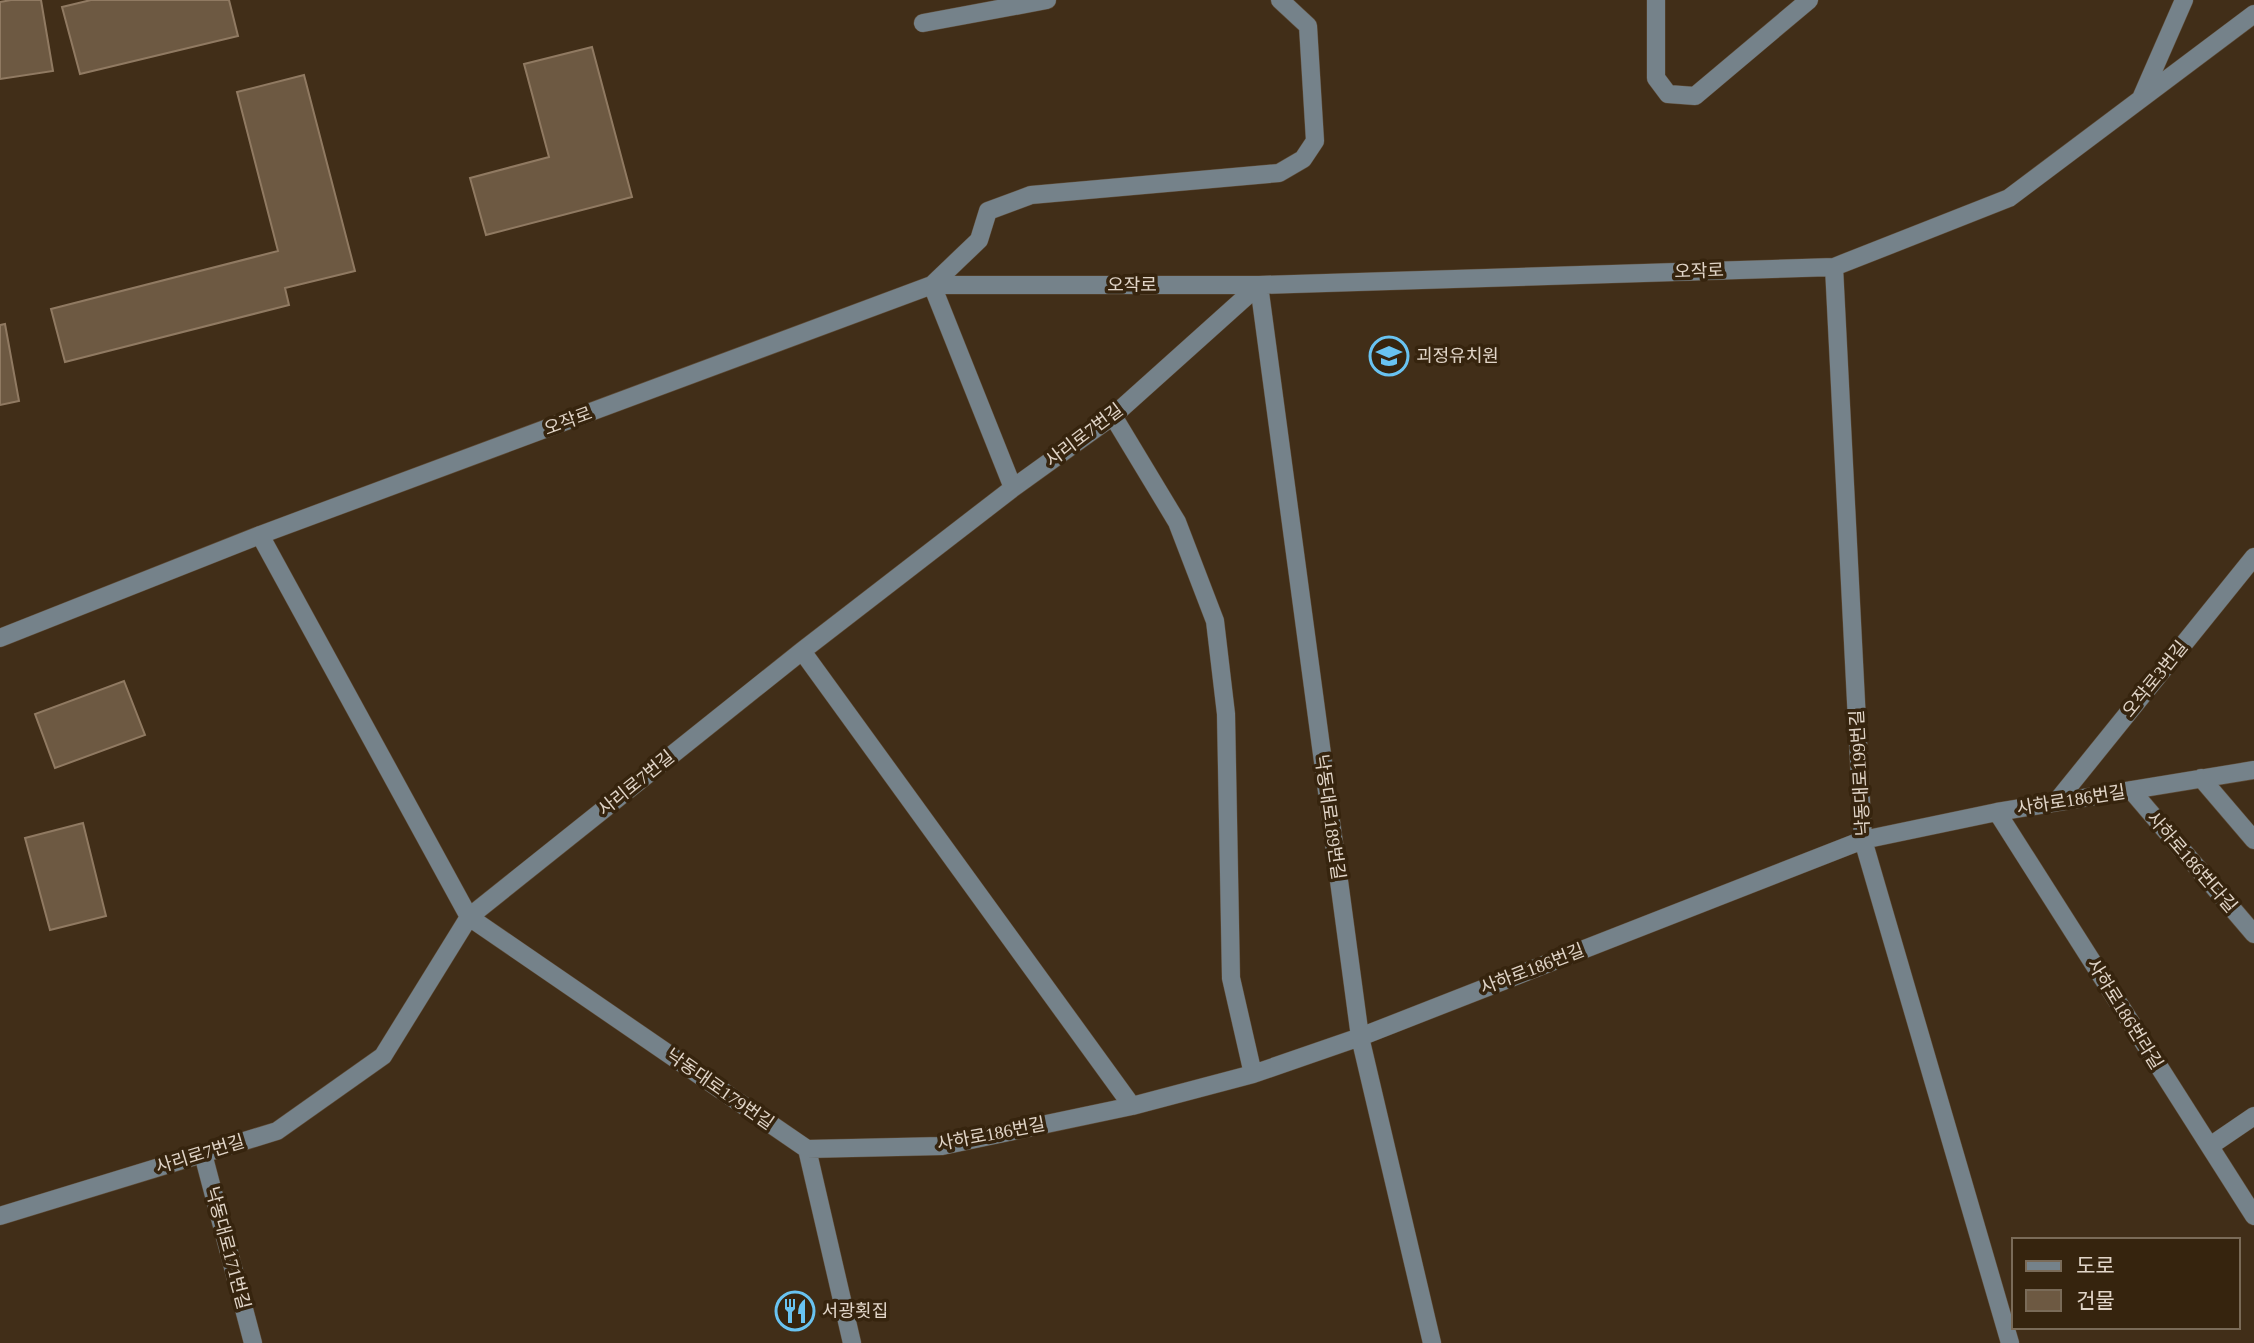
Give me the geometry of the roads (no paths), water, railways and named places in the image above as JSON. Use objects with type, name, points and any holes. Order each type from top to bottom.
[{"type":"street","points":[[923,23],[1047,0]]},
{"type":"street","points":[[1013,488],[932,285],[979,240],[988,211],[1031,195],[1279,173],[1303,159],[1315,141],[1308,26],[1280,0]]},
{"type":"street","points":[[1656,0],[1656,78],[1668,94],[1695,96],[1809,0]]},
{"type":"street","points":[[2141,99],[2184,0]]},
{"type":"street","name":"오작로","points":[[0,638],[260,535],[932,285],[1259,285],[1834,267],[2009,198],[2254,14]]},
{"type":"street","name":"낙동대로199번길","points":[[1834,267],[1863,841],[2010,1343]]},
{"type":"street","name":"사리로7번길","points":[[0,1216],[278,1131],[383,1056],[469,917],[802,651],[1013,488],[1113,416],[1259,285]]},
{"type":"street","name":"낙동대로189번길","points":[[1259,285],[1360,1037],[1432,1343]]},
{"type":"street","points":[[1113,416],[1177,522],[1215,621],[1226,714],[1231,978],[1253,1074]]},
{"type":"street","points":[[260,535],[469,917]]},
{"type":"street","name":"오작로3번길","points":[[2057,801],[2254,556]]},
{"type":"street","points":[[802,651],[1132,1106]]},
{"type":"street","name":"사하로186번길","points":[[807,1149],[943,1146],[1132,1106],[1253,1074],[1360,1037],[1863,841],[1997,811],[2254,770]]},
{"type":"street","points":[[2202,778],[2254,839]]},
{"type":"street","name":"사하로186번다길","points":[[2131,790],[2254,934]]},
{"type":"street","name":"사하로186번라길","points":[[1997,811],[2254,1216]]},
{"type":"street","name":"낙동대로179번길","points":[[469,917],[807,1149]]},
{"type":"street","points":[[2210,1146],[2254,1116]]},
{"type":"street","points":[[807,1149],[849,1342]]},
{"type":"street","name":"낙동대로171번길","points":[[203,1154],[253,1343]]},
{"type":"place","name":"괴정유치원","points":[[1389,356]]},
{"type":"place","name":"서광횟집","points":[[795,1311]]}]
